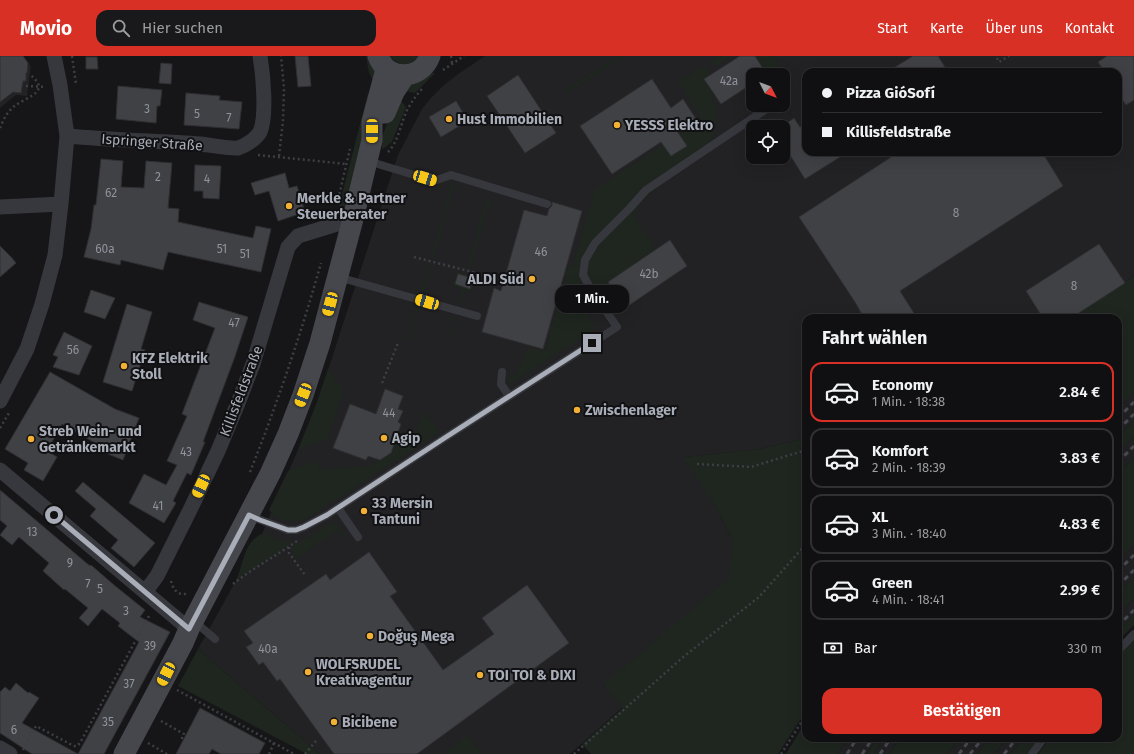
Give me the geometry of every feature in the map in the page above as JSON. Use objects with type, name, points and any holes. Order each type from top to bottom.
[{"type":"main road","points":[[124,754],[183,643],[187,623],[249,515],[288,434],[303,395],[320,343],[353,219],[372,163],[372,122],[390,66],[411,74],[423,67],[430,56]]},
{"type":"street","points":[[0,401],[26,349],[42,304],[55,255],[61,204],[66,136],[60,85],[54,56]]},
{"type":"street","points":[[237,148],[252,141],[260,132],[264,102],[263,73],[260,56]]},
{"type":"street","name":"Ispringer Straße","points":[[66,136],[237,148]]},
{"type":"street","points":[[0,207],[61,204]]},
{"type":"street","name":"Killisfeldstraße","points":[[145,592],[157,576],[218,452],[253,364],[288,247],[298,236],[353,219]]},
{"type":"street","points":[[0,470],[145,592],[187,623]]},
{"type":"street","points":[[0,748],[10,754]]},
{"type":"lane","points":[[249,515],[282,529],[296,530],[304,527],[338,508],[617,327],[592,291],[583,275],[585,260],[595,243],[629,210],[646,190],[762,112]]},
{"type":"lane","points":[[372,163],[434,181],[451,175],[547,204]]},
{"type":"lane","points":[[337,277],[477,316]]},
{"type":"lane","points":[[502,372],[501,384],[510,396]]},
{"type":"lane","points":[[338,508],[358,537]]},
{"type":"lane","points":[[187,623],[215,639]]},
{"type":"lane","points":[[1122,647],[1134,634]]},
{"type":"lane","points":[[1032,754],[1041,742]]},
{"type":"path","points":[[279,156],[283,121],[284,88],[281,56]]},
{"type":"path","points":[[451,56],[452,63],[464,56]]},
{"type":"path","points":[[997,58],[999,62],[1009,56]]},
{"type":"path","points":[[0,128],[3,120],[13,107],[37,92],[39,87],[37,81],[29,74]]},
{"type":"path","points":[[26,86],[39,87],[60,85]]},
{"type":"path","points":[[372,163],[383,157],[390,149],[407,111],[415,98]]},
{"type":"path","points":[[237,148],[250,154],[346,164],[332,225]]},
{"type":"path","points":[[414,257],[488,276]]},
{"type":"path","points":[[248,476],[276,405],[310,305],[322,262]]},
{"type":"path","points":[[382,383],[398,343]]},
{"type":"path","points":[[697,464],[751,467],[802,451]]},
{"type":"path","points":[[230,586],[298,540],[296,530]]},
{"type":"path","points":[[289,546],[289,553],[304,575]]},
{"type":"path","points":[[574,754],[682,658],[759,597],[802,549]]},
{"type":"path","points":[[171,579],[172,586],[177,592],[182,595],[189,593]]},
{"type":"path","points":[[187,623],[187,599],[190,588]]},
{"type":"path","points":[[21,754],[36,726],[74,746],[77,746],[80,743],[149,615],[159,603]]},
{"type":"path","points":[[174,689],[294,754]]},
{"type":"path","points":[[155,717],[184,734],[182,738],[184,739]]},
{"type":"path","points":[[781,754],[802,721]]},
{"type":"path","points":[[143,740],[167,754]]},
{"type":"path","points":[[305,754],[316,741]]},
{"type":"path","points":[[269,754],[274,743]]},
{"type":"shaded area","points":[[0,56],[23,56],[31,66],[27,96],[16,95],[0,108]]},
{"type":"shaded area","points":[[366,56],[372,56],[376,67],[373,80],[369,73]]},
{"type":"shaded area","points":[[389,56],[419,56],[408,64],[400,64]]},
{"type":"shaded area","points":[[485,56],[1134,56],[1134,276],[1077,314],[802,314],[802,439],[760,449],[684,457],[720,514],[753,583],[603,685],[623,707],[570,754],[483,754],[467,736],[444,754],[320,754],[198,649],[262,534],[315,410],[398,155],[422,109],[444,85]]},
{"type":"shaded area","points":[[619,56],[625,56],[565,94],[563,91]]},
{"type":"shaded area","points":[[719,56],[732,56],[715,67],[711,61]]},
{"type":"shaded area","points":[[755,56],[774,56],[782,68],[763,68]]},
{"type":"shaded area","points":[[705,65],[709,72],[705,81],[714,95],[711,98],[718,109],[712,139],[705,146],[639,190],[625,208],[590,243],[582,260],[598,306],[587,314],[596,328],[510,384],[507,380],[509,374],[516,375],[519,364],[522,364],[527,347],[545,351],[569,265],[572,268],[595,189],[663,145],[671,156],[686,146],[679,134],[702,119],[678,82]]},
{"type":"shaded area","points":[[428,72],[435,73],[415,93],[405,91],[405,85]]},
{"type":"shaded area","points":[[368,93],[375,95],[346,208],[337,214]]},
{"type":"shaded area","points":[[395,100],[402,102],[406,107],[392,142],[383,149],[380,143]]},
{"type":"shaded area","points":[[447,182],[459,188],[454,187],[433,260],[430,258],[451,187],[446,184]]},
{"type":"shaded area","points":[[657,188],[645,198],[633,215],[657,249],[621,301],[614,306],[604,292],[594,289],[587,277],[588,261],[593,251],[641,198],[652,189]]},
{"type":"shaded area","points":[[482,199],[491,201],[493,207],[488,206],[470,269],[468,270],[467,268],[485,202],[481,201]]},
{"type":"shaded area","points":[[429,264],[431,265],[424,290],[428,291],[428,293],[416,289],[421,289]]},
{"type":"shaded area","points":[[457,271],[475,277],[474,279],[458,274],[455,284],[472,289],[471,292],[464,290],[460,302],[458,301],[461,289],[452,286]]},
{"type":"shaded area","points":[[1134,276],[1134,392],[1122,404],[1122,314],[1077,314]]},
{"type":"shaded area","points":[[411,307],[424,311],[418,311],[411,336],[416,339],[415,340],[403,336],[408,336],[416,310]]},
{"type":"shaded area","points":[[448,317],[461,321],[454,321],[449,341],[447,341],[452,320],[448,319]]},
{"type":"shaded area","points":[[328,369],[341,386],[343,394],[328,438],[298,450],[317,402]]},
{"type":"shaded area","points":[[1134,392],[1134,421],[1122,433],[1122,404]]},
{"type":"shaded area","points":[[422,411],[440,432],[308,518],[298,521],[282,519],[277,517],[269,510],[288,471],[314,461],[317,462],[320,469],[372,465],[391,453],[398,434],[406,436],[418,428]]},
{"type":"shaded area","points":[[1134,421],[1134,437],[1122,449],[1122,433]]},
{"type":"shaded area","points":[[1134,437],[1134,457],[1122,470],[1122,449]]},
{"type":"shaded area","points":[[802,439],[802,717],[778,754],[591,754],[582,744],[623,708],[603,685],[729,578],[733,541],[720,514],[683,457],[760,449]]},
{"type":"shaded area","points":[[1134,457],[1134,545],[1122,558],[1122,470]]},
{"type":"shaded area","points":[[331,522],[342,529],[347,539],[346,540],[338,530],[297,559],[290,551],[291,546],[311,536]]},
{"type":"shaded area","points":[[262,534],[281,541],[295,541],[236,580],[251,542]]},
{"type":"shaded area","points":[[1134,545],[1134,577],[1122,589],[1122,558]]},
{"type":"shaded area","points":[[1134,577],[1134,598],[1122,611],[1122,589]]},
{"type":"shaded area","points":[[1134,598],[1134,615],[1122,628],[1122,611]]},
{"type":"shaded area","points":[[1134,615],[1134,625],[1122,637],[1122,628]]},
{"type":"shaded area","points":[[1134,639],[1134,754],[1038,754],[1047,742],[1122,742],[1122,652]]},
{"type":"shaded area","points":[[198,649],[320,754],[307,754],[178,686]]},
{"type":"shaded area","points":[[802,728],[802,742],[846,742],[838,754],[786,754]]},
{"type":"shaded area","points":[[467,735],[483,754],[444,754]]},
{"type":"shaded area","points":[[846,742],[874,742],[867,754],[838,754]]},
{"type":"shaded area","points":[[874,742],[882,742],[874,754],[867,754]]},
{"type":"shaded area","points":[[882,742],[897,742],[889,754],[874,754]]},
{"type":"shaded area","points":[[897,742],[958,742],[947,754],[889,754]]},
{"type":"shaded area","points":[[958,742],[986,742],[977,754],[947,754]]},
{"type":"shaded area","points":[[986,742],[1004,742],[994,754],[977,754]]},
{"type":"shaded area","points":[[1004,742],[1020,742],[1010,754],[994,754]]},
{"type":"shaded area","points":[[1020,742],[1037,742],[1027,754],[1010,754]]},
{"type":"building","points":[[0,56],[23,56],[28,63],[26,81],[23,81],[21,93],[13,92],[0,102]]},
{"type":"building","points":[[295,56],[308,56],[311,86],[298,87]]},
{"type":"building","points":[[740,56],[755,56],[762,67],[746,68],[746,88],[721,104],[704,79]]},
{"type":"building","points":[[913,56],[938,56],[946,68],[894,68]]},
{"type":"building","points":[[1107,56],[1134,56],[1134,100],[1126,105],[1122,99],[1122,68],[1102,68],[1098,62]]},
{"type":"building","points":[[86,57],[97,57],[98,69],[86,69]]},
{"type":"building","points":[[161,63],[172,64],[171,84],[159,83]]},
{"type":"building","points":[[518,75],[556,133],[525,153],[487,96]]},
{"type":"building","points":[[652,79],[671,108],[683,99],[696,119],[677,131],[687,146],[671,156],[661,142],[612,174],[580,126]]},
{"type":"building","points":[[118,86],[162,90],[160,106],[157,106],[156,123],[116,119]]},
{"type":"building","points":[[186,93],[220,96],[219,100],[242,102],[239,129],[184,125]]},
{"type":"building","name":"Hust Immobilien","points":[[456,101],[468,121],[441,137],[429,117]]},
{"type":"building","points":[[794,118],[800,127],[802,126],[802,156],[842,156],[805,179],[790,155],[790,121]]},
{"type":"building","points":[[893,156],[1044,156],[1063,186],[900,291],[914,314],[862,314],[799,217]]},
{"type":"building","points":[[101,159],[123,161],[121,187],[144,188],[146,161],[172,163],[168,208],[179,209],[178,222],[253,238],[256,226],[271,229],[261,272],[168,252],[163,270],[121,260],[120,265],[84,257],[91,229],[94,205],[96,205]]},
{"type":"building","points":[[195,165],[221,166],[219,199],[203,198],[203,191],[194,191]]},
{"type":"building","points":[[285,173],[289,188],[297,186],[305,212],[278,221],[269,191],[255,195],[251,183]]},
{"type":"building","points":[[552,202],[582,211],[543,349],[482,332],[494,288],[501,291],[524,210],[547,216],[549,209],[552,206]]},
{"type":"building","points":[[670,240],[687,266],[625,308],[608,282]]},
{"type":"building","points":[[1099,244],[1125,283],[1077,314],[1040,314],[1026,291]]},
{"type":"building","points":[[0,246],[16,263],[0,277]]},
{"type":"building","points":[[458,274],[473,278],[470,289],[455,284]]},
{"type":"building","points":[[91,290],[115,298],[105,319],[84,312]]},
{"type":"building","points":[[199,302],[248,317],[203,442],[205,442],[191,475],[187,473],[173,501],[176,503],[164,523],[129,503],[144,474],[166,485],[177,465],[167,461],[187,416],[182,414],[215,328],[193,320]]},
{"type":"building","points":[[127,304],[152,312],[141,349],[145,350],[132,391],[103,382]]},
{"type":"building","points":[[64,332],[92,346],[79,375],[53,367],[58,357],[53,355]]},
{"type":"building","points":[[50,372],[115,409],[139,418],[123,460],[108,454],[109,451],[62,424],[47,451],[57,457],[43,481],[24,470],[28,463],[5,449]]},
{"type":"building","points":[[385,389],[403,396],[398,409],[403,411],[398,422],[401,424],[391,453],[380,460],[368,456],[366,460],[333,448],[350,404],[376,414]]},
{"type":"building","points":[[83,482],[155,543],[134,567],[111,548],[118,540],[90,516],[96,509],[75,491]]},
{"type":"building","points":[[0,490],[145,610],[140,617],[170,632],[104,754],[78,754],[139,642],[118,626],[120,623],[102,609],[88,626],[79,618],[88,608],[65,589],[64,590],[43,571],[49,563],[19,537],[12,545],[0,535],[7,526],[0,520]]},
{"type":"building","points":[[369,552],[397,592],[390,596],[443,670],[494,634],[482,618],[527,585],[569,643],[417,754],[334,754],[280,679],[277,681],[263,662],[259,665],[246,647],[253,643],[244,631],[326,574],[330,580]]},
{"type":"building","points":[[16,683],[28,693],[29,692],[39,698],[22,723],[78,754],[32,754],[0,733],[0,692],[5,687],[10,691]]},
{"type":"building","points":[[200,708],[265,743],[259,754],[221,754],[212,749],[209,754],[176,754]]},
{"type":"railway","points":[[1122,414],[1134,402]]},
{"type":"railway","points":[[1122,426],[1134,414]]},
{"type":"railway","points":[[1122,458],[1134,446]]},
{"type":"railway","points":[[1122,567],[1134,555]]},
{"type":"railway","points":[[1122,582],[1134,570]]},
{"type":"railway","points":[[1122,622],[1134,610]]},
{"type":"railway","points":[[847,754],[854,742]]},
{"type":"railway","points":[[862,754],[870,742]]},
{"type":"railway","points":[[880,754],[888,742]]},
{"type":"railway","points":[[959,754],[968,742]]},
{"type":"railway","points":[[970,754],[980,742]]},
{"type":"railway","points":[[1004,754],[1014,742]]},
{"type":"place","name":"Hust Immobilien","points":[[449,119]]},
{"type":"place","name":"YESSS Elektro","points":[[617,125]]},
{"type":"place","name":"Merkle & Partner Steuerberater","points":[[289,206]]},
{"type":"place","name":"ALDI Süd","points":[[532,279]]},
{"type":"place","name":"KFZ Elektrik Stoll","points":[[124,366]]},
{"type":"place","name":"Zwischenlager","points":[[577,410]]},
{"type":"place","name":"Agip","points":[[384,438]]},
{"type":"place","name":"Streb Wein- und Getränkemarkt","points":[[31,439]]},
{"type":"place","name":"33 Mersin Tantuni","points":[[364,511]]},
{"type":"place","name":"Doğuş Mega","points":[[370,636]]},
{"type":"place","name":"WOLFSRUDEL Kreativagentur","points":[[308,672]]},
{"type":"place","name":"TOI TOI & DIXI","points":[[480,675]]},
{"type":"place","name":"Bicibene","points":[[334,722]]},
{"type":"route","points":[[54,515],[189,629],[249,515],[282,529],[296,530],[304,527],[327,515],[592,343]]}]
